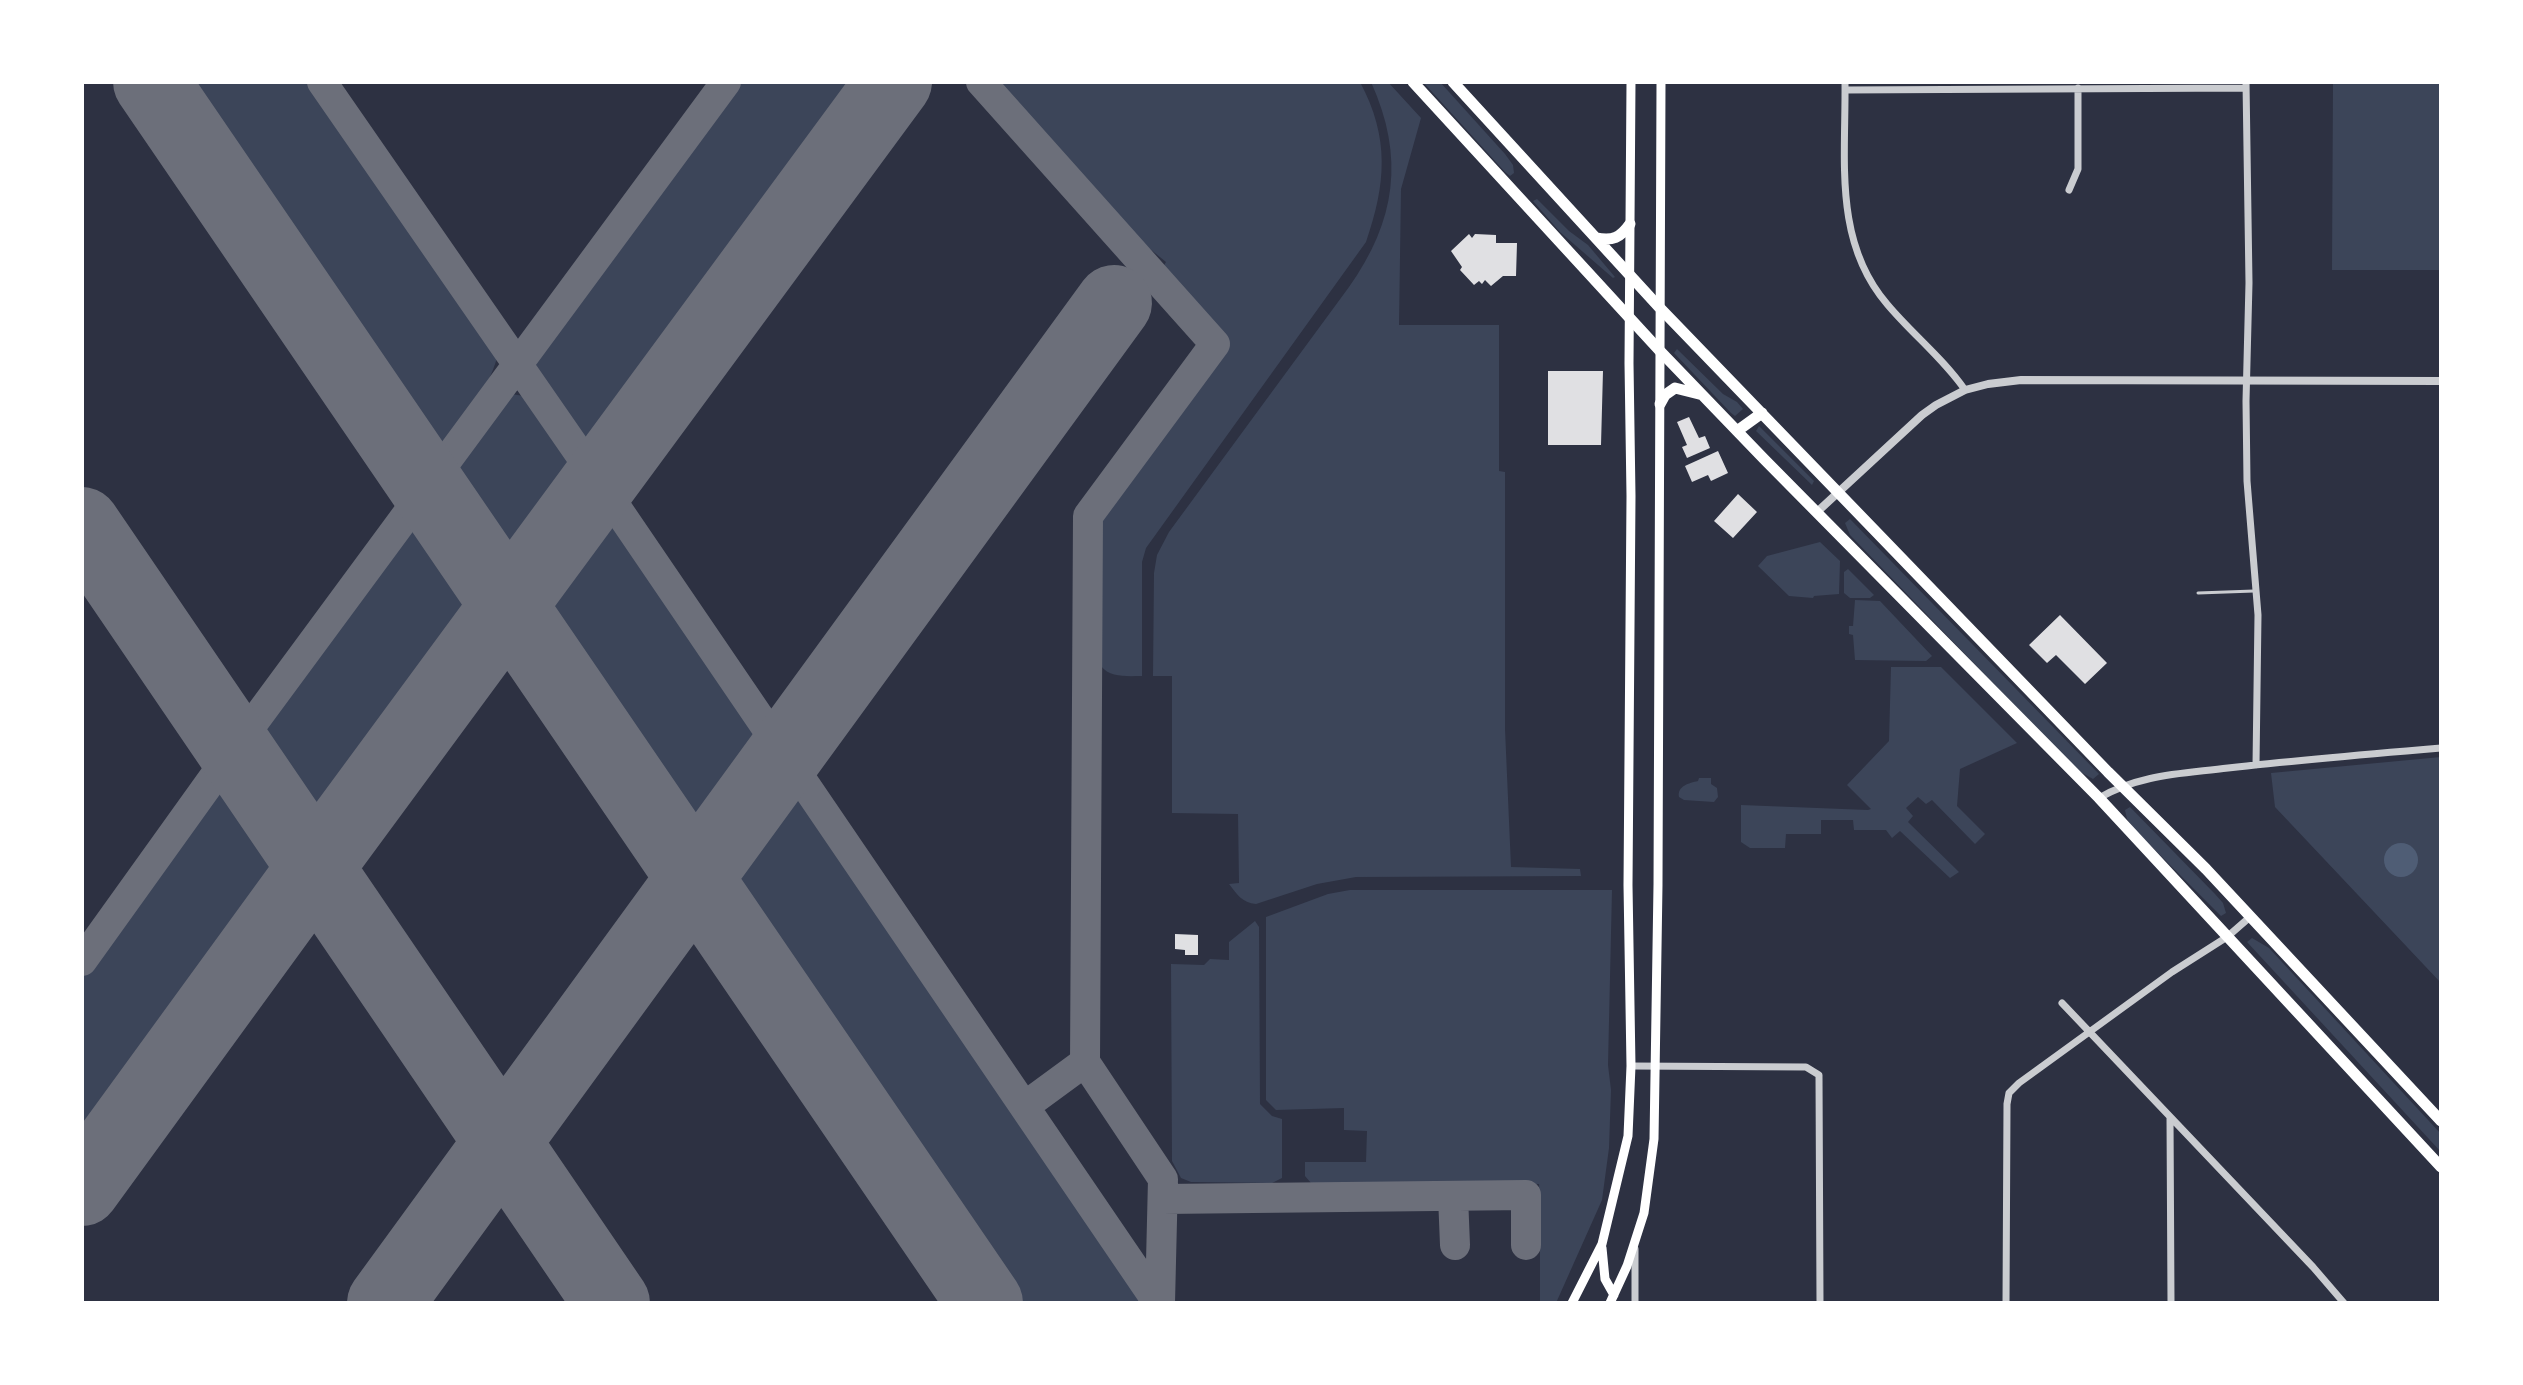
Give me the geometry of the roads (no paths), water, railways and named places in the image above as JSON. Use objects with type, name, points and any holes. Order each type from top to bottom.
[{"type":"main road","points":[[1413,82],[1660,351],[2099,798],[2441,1167]]},
{"type":"main road","points":[[1453,82],[1659,307],[2250,917],[2441,1121]]},
{"type":"main road","points":[[1572,1303],[1602,1244],[1628,1136],[1631,1066],[1628,885],[1631,82]]},
{"type":"main road","points":[[1614,1300],[1644,1213],[1654,1139],[1661,82]]},
{"type":"main road","points":[[1596,238],[1620,237],[1630,224]]},
{"type":"main road","points":[[1660,404],[1665,395],[1675,388],[1693,391],[1705,398]]},
{"type":"main road","points":[[1737,431],[1762,413]]},
{"type":"main road","points":[[1602,1244],[1605,1279],[1614,1300]]},
{"type":"street","points":[[1965,390],[1954,374],[1888,306],[1864,272],[1854,245],[1845,198],[1845,86],[2078,88],[2246,85],[2249,283],[2247,481],[2258,615],[2256,765]]},
{"type":"street","points":[[2069,190],[2078,169],[2078,88]]},
{"type":"street","points":[[1817,512],[1922,415],[1965,390],[2021,380],[2441,381]]},
{"type":"street","points":[[2099,798],[2121,785],[2147,778],[2441,748]]},
{"type":"street","points":[[2006,1303],[2009,1093],[2172,972],[2227,937],[2250,917]]},
{"type":"street","points":[[2062,1003],[2344,1303]]},
{"type":"street","points":[[1631,1066],[1806,1067],[1819,1075],[1820,1303]]},
{"type":"street","points":[[2170,1116],[2171,1303]]},
{"type":"street","points":[[1635,1241],[1635,1303]]},
{"type":"lane","points":[[2198,593],[2256,591]]}]
